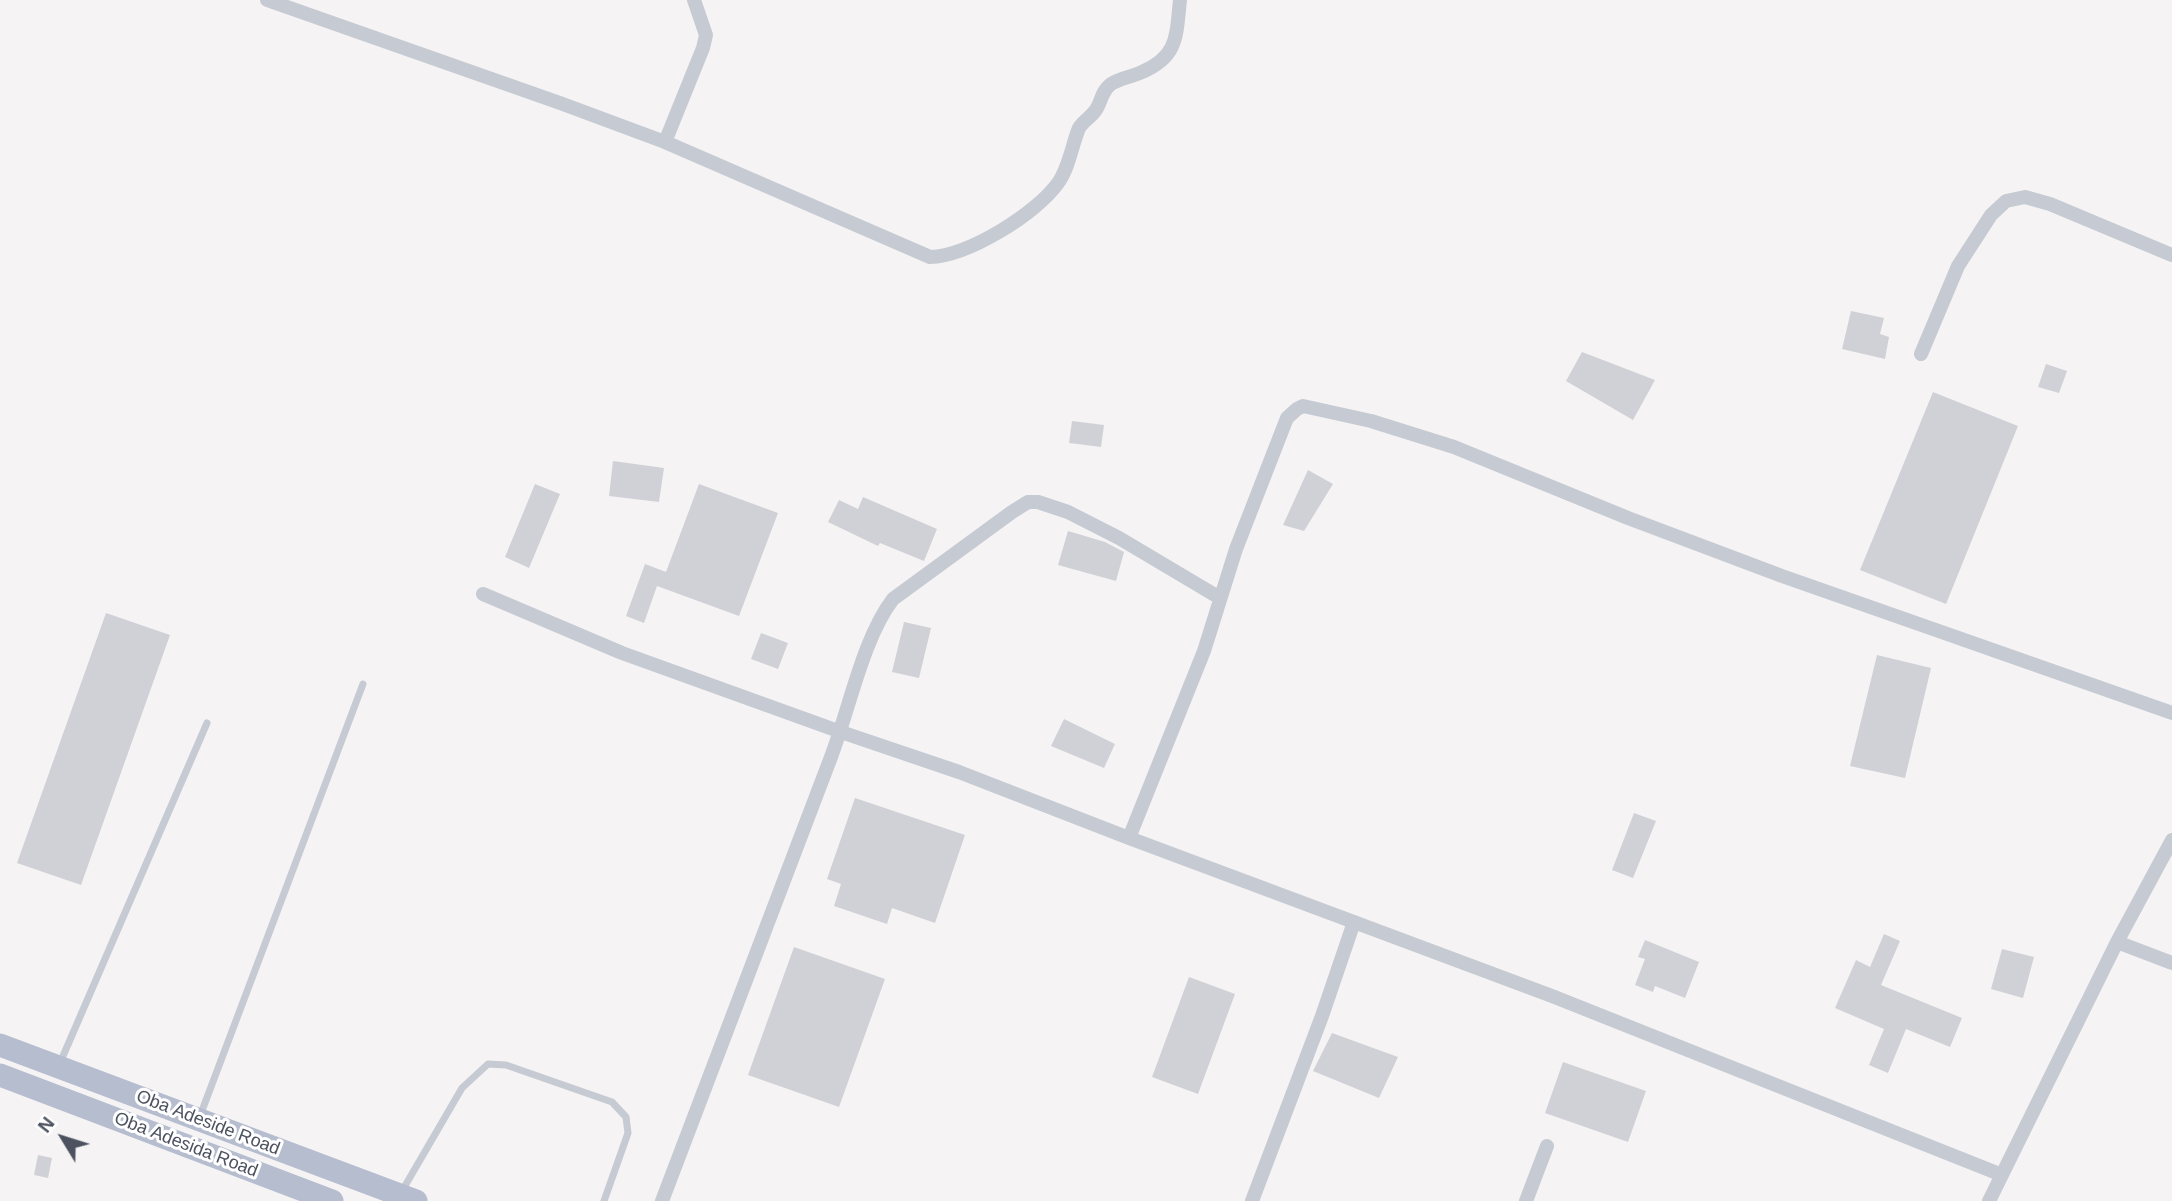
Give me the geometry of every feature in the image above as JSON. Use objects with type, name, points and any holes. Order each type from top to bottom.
[{"type":"main road","name":"Oba Adeside Road","points":[[0,1045],[408,1198]]},
{"type":"main road","name":"Oba Adesida Road","points":[[0,1075],[307,1196],[332,1201]]},
{"type":"street","points":[[267,0],[665,142],[930,257],[944,257],[965,250],[1020,218],[1044,198],[1059,182],[1079,128],[1095,111],[1106,89],[1116,81],[1144,71],[1163,59],[1171,49],[1176,35],[1180,0]]},
{"type":"street","points":[[665,142],[706,35],[694,0]]},
{"type":"street","points":[[1921,354],[1958,266],[1991,215],[2006,201],[2025,197],[2050,204],[2172,255]]},
{"type":"street","points":[[1129,838],[1204,652],[1236,549],[1287,418],[1303,406],[1371,421],[1454,447],[1628,518],[1769,571],[2172,713]]},
{"type":"street","points":[[662,1201],[841,732],[868,646],[883,612],[893,599],[1028,502],[1038,502],[1068,512],[1119,538],[1220,598]]},
{"type":"street","points":[[483,594],[622,653],[959,772],[1552,996],[2002,1175]]},
{"type":"street","points":[[1989,1201],[2117,942],[2172,840]]},
{"type":"street","points":[[1252,1201],[1322,1016],[1354,922]]},
{"type":"street","points":[[2117,942],[2172,962]]},
{"type":"street","points":[[1526,1201],[1547,1146]]},
{"type":"street","points":[[307,1196],[318,1165]]},
{"type":"lane","points":[[199,1120],[363,684]]},
{"type":"lane","points":[[59,1067],[207,723]]},
{"type":"lane","points":[[408,1198],[462,1088],[488,1064],[506,1065],[612,1102],[626,1117],[628,1133],[604,1201]]},
{"type":"building","points":[[1851,311],[1884,318],[1880,334],[1889,337],[1885,359],[1842,349]]},
{"type":"building","points":[[1582,352],[1655,380],[1633,420],[1566,381]]},
{"type":"building","points":[[2046,364],[2067,371],[2059,393],[2038,387]]},
{"type":"building","points":[[1933,392],[2018,426],[1946,604],[1860,570]]},
{"type":"building","points":[[1072,421],[1104,425],[1101,447],[1069,443]]},
{"type":"building","points":[[613,461],[664,468],[659,502],[609,496]]},
{"type":"building","points":[[1308,470],[1333,484],[1304,531],[1283,525]]},
{"type":"building","points":[[535,484],[560,494],[529,568],[505,557]]},
{"type":"building","points":[[699,484],[778,513],[739,616],[657,586],[644,623],[626,616],[645,564],[666,572]]},
{"type":"building","points":[[863,497],[937,529],[924,561],[880,543],[878,546],[828,522],[839,500],[858,509]]},
{"type":"building","points":[[1068,531],[1105,542],[1124,552],[1116,581],[1058,565]]},
{"type":"building","points":[[106,613],[170,635],[81,885],[17,863]]},
{"type":"building","points":[[904,622],[931,628],[919,678],[892,672]]},
{"type":"building","points":[[761,633],[788,643],[778,669],[751,659]]},
{"type":"building","points":[[1877,655],[1931,668],[1905,778],[1850,766]]},
{"type":"building","points":[[1064,719],[1115,744],[1104,768],[1051,746]]},
{"type":"building","points":[[855,798],[965,835],[935,923],[892,908],[887,924],[834,906],[841,884],[827,879]]},
{"type":"building","points":[[1634,813],[1656,821],[1633,878],[1612,870]]},
{"type":"building","points":[[1884,934],[1900,941],[1881,985],[1962,1018],[1950,1047],[1906,1029],[1888,1073],[1869,1065],[1884,1029],[1835,1008],[1856,960],[1870,967]]},
{"type":"building","points":[[1645,940],[1699,962],[1685,998],[1655,986],[1653,992],[1635,985],[1645,959],[1638,957]]},
{"type":"building","points":[[794,947],[885,979],[839,1107],[748,1075]]},
{"type":"building","points":[[2002,949],[2034,957],[2023,998],[1991,989]]},
{"type":"building","points":[[1189,977],[1235,994],[1198,1094],[1152,1077]]},
{"type":"building","points":[[1332,1033],[1398,1057],[1379,1098],[1313,1071]]},
{"type":"building","points":[[1563,1062],[1646,1091],[1628,1142],[1545,1113]]},
{"type":"building","points":[[38,1155],[52,1158],[48,1178],[34,1175]]}]
